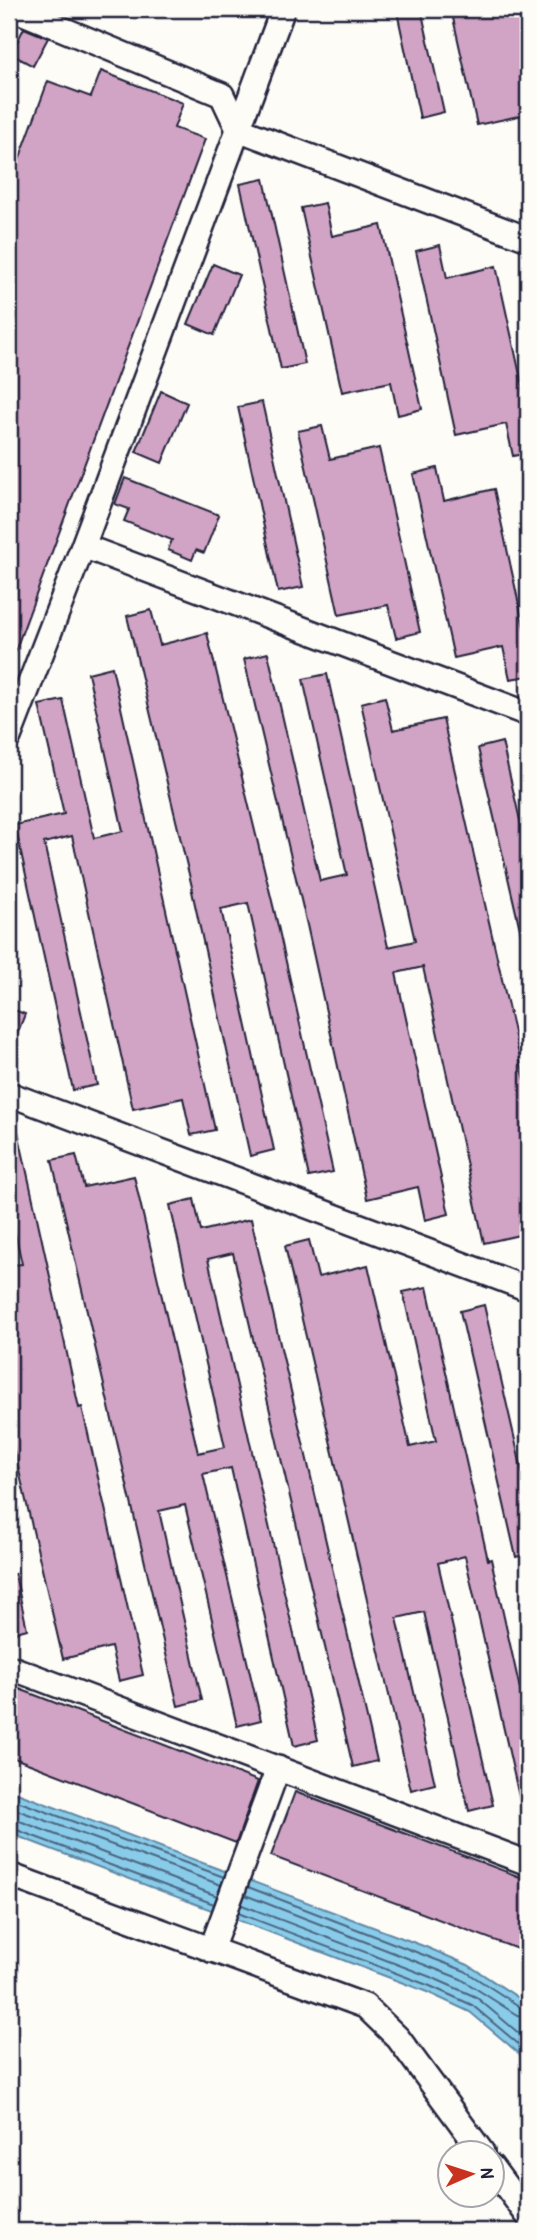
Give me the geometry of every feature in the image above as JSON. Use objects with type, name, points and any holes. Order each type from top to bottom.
[{"type":"lane","points":[[14,9],[222,95],[238,129],[528,239]]},
{"type":"lane","points":[[9,737],[283,9]]},
{"type":"lane","points":[[83,546],[528,714]]},
{"type":"lane","points":[[9,1094],[528,1289]]},
{"type":"lane","points":[[9,1667],[528,1863]]},
{"type":"lane","points":[[211,1950],[278,1768]]},
{"type":"lane","points":[[9,1875],[365,2006],[398,2038],[472,2138]]},
{"type":"lane","points":[[505,2184],[528,2217]]},
{"type":"water","points":[[9,1790],[468,1965],[528,2004],[528,2061],[470,2012],[427,1992],[9,1833]]},
{"type":"building","points":[[421,9],[444,112],[420,118],[397,12]]},
{"type":"building","points":[[451,9],[525,9],[528,23],[528,114],[477,125]]},
{"type":"building","points":[[24,28],[48,38],[33,66],[11,54]]},
{"type":"building","points":[[101,71],[183,103],[174,128],[205,139],[9,665],[9,187],[48,81],[91,97]]},
{"type":"building","points":[[264,179],[305,364],[281,369],[240,184]]},
{"type":"building","points":[[325,203],[332,236],[381,225],[422,409],[398,415],[391,382],[342,392],[301,208]]},
{"type":"building","points":[[440,245],[447,278],[496,266],[528,411],[528,453],[513,456],[506,424],[456,435],[416,251]]},
{"type":"building","points":[[213,264],[239,275],[214,335],[188,324]]},
{"type":"building","points":[[161,391],[187,403],[162,463],[136,452]]},
{"type":"building","points":[[262,402],[303,587],[278,592],[238,407]]},
{"type":"building","points":[[322,426],[330,459],[379,448],[420,632],[396,638],[388,605],[339,615],[298,431]]},
{"type":"building","points":[[437,468],[444,501],[494,489],[528,646],[528,676],[510,679],[503,647],[454,658],[413,474]]},
{"type":"building","points":[[125,478],[219,515],[204,553],[196,550],[192,560],[168,550],[172,540],[124,521],[129,509],[115,504]]},
{"type":"building","points":[[151,610],[160,645],[207,633],[278,926],[333,1172],[309,1177],[248,903],[221,909],[274,1150],[250,1156],[193,891],[127,616]]},
{"type":"building","points":[[268,653],[320,881],[347,875],[303,679],[327,674],[388,947],[415,941],[361,703],[385,697],[393,730],[443,719],[528,1094],[528,1233],[484,1243],[423,967],[396,973],[449,1214],[425,1220],[418,1187],[367,1199],[307,925],[244,659]]},
{"type":"building","points":[[112,667],[215,1130],[191,1135],[183,1098],[133,1109],[72,836],[44,843],[97,1085],[73,1090],[15,825],[64,814],[39,705],[63,700],[94,838],[123,831],[88,673]]},
{"type":"building","points":[[502,742],[528,855],[528,937],[522,938],[478,748]]},
{"type":"building","points":[[9,1008],[25,1014],[10,1052],[9,1052]]},
{"type":"building","points":[[15,1118],[79,1408],[82,1407],[143,1675],[119,1681],[111,1647],[63,1659],[9,1428],[9,1265],[22,1264],[9,1205],[9,1119]]},
{"type":"building","points":[[76,1155],[84,1187],[134,1176],[198,1453],[225,1447],[170,1205],[194,1199],[201,1231],[251,1219],[377,1761],[353,1767],[233,1253],[208,1259],[318,1740],[294,1746],[231,1468],[203,1474],[261,1720],[237,1726],[185,1505],[159,1511],[202,1700],[178,1706],[52,1160]]},
{"type":"building","points":[[309,1240],[318,1277],[368,1265],[410,1447],[436,1441],[403,1292],[427,1287],[528,1725],[528,1809],[522,1810],[465,1556],[438,1563],[493,1805],[469,1811],[424,1612],[397,1618],[435,1784],[411,1790],[285,1246]]},
{"type":"building","points":[[484,1305],[528,1497],[528,1554],[516,1557],[460,1311]]},
{"type":"building","points":[[15,1574],[27,1629],[9,1634],[9,1575]]},
{"type":"building","points":[[9,1685],[258,1781],[236,1843],[9,1756]]},
{"type":"building","points":[[295,1792],[528,1880],[528,1953],[271,1856]]}]
